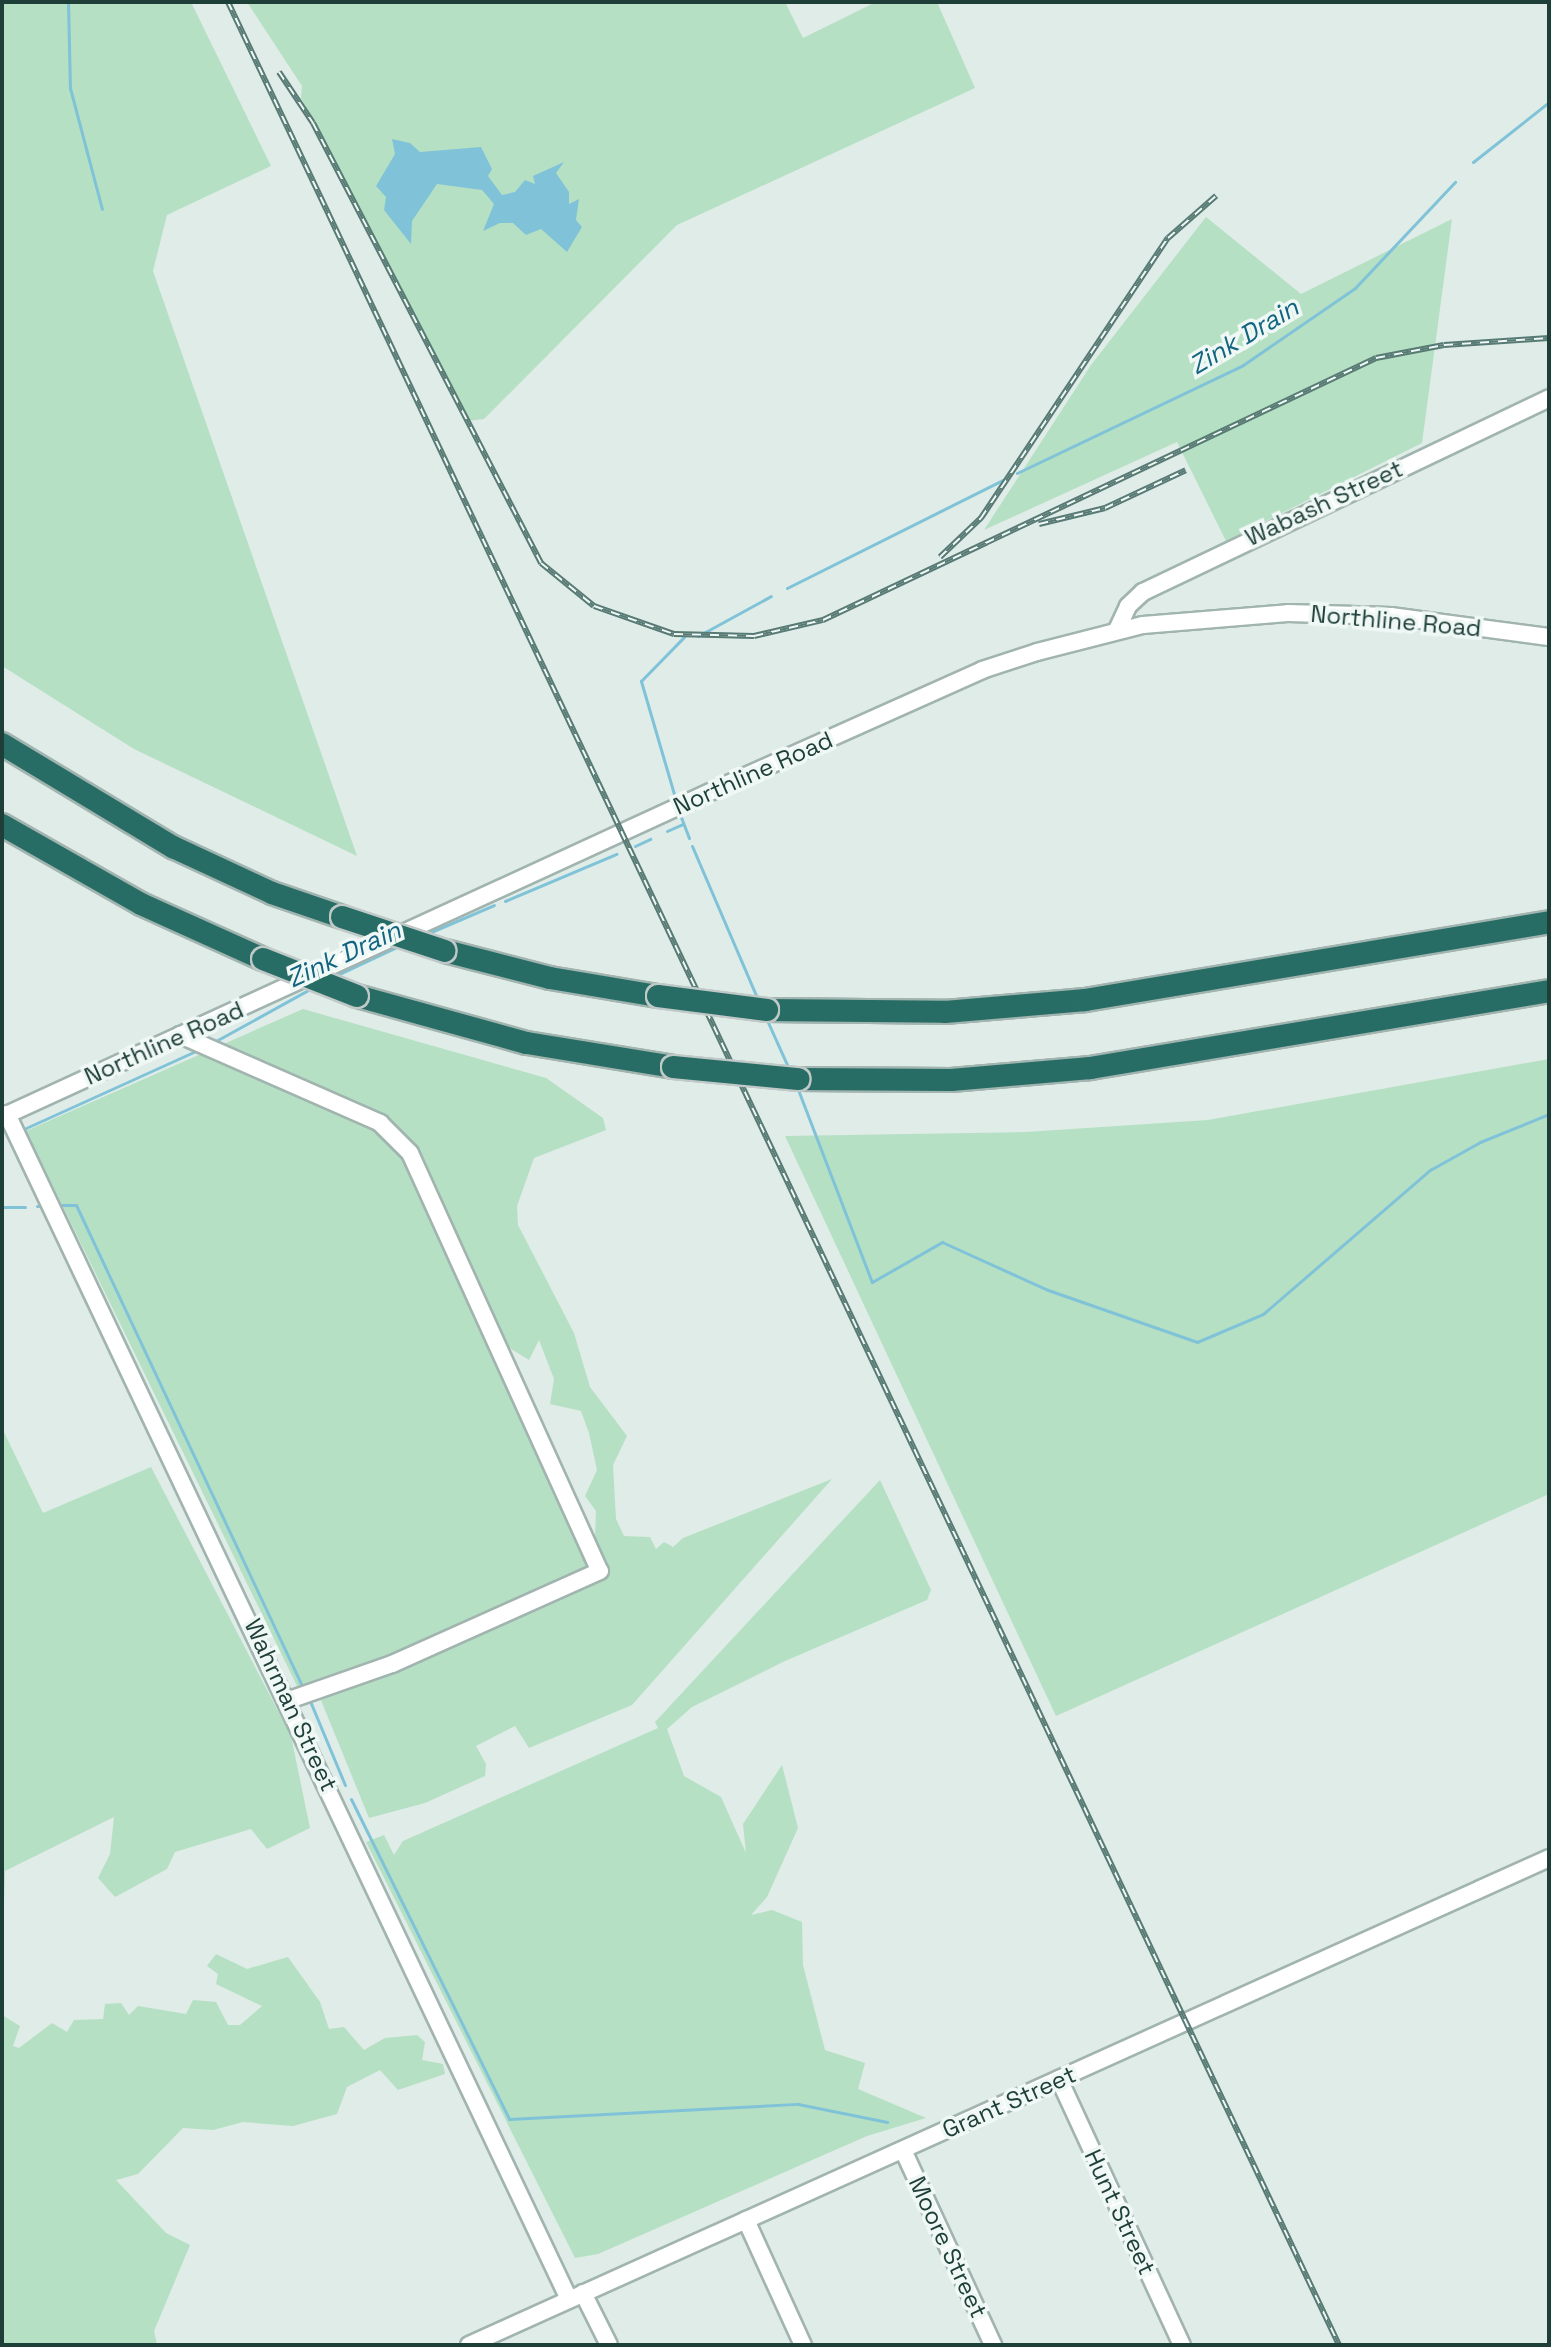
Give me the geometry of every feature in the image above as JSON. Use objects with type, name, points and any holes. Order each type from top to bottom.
[{"type":"highway","points":[[2,744],[173,847],[272,893],[445,951],[550,978],[767,1010],[931,1013],[1055,1004],[1549,922]]},
{"type":"highway","points":[[2,825],[141,904],[263,959],[357,996],[527,1043],[673,1067],[798,1079],[951,1080],[1074,1070],[1549,991]]},
{"type":"street","name":"Wabash Street","points":[[1117,630],[1128,606],[1143,592],[1549,398]]},
{"type":"street","name":"Northline Road","points":[[4,1116],[982,670],[1117,630],[1213,617],[1322,613],[1425,619],[1549,637]]},
{"type":"street","points":[[180,1035],[380,1123],[410,1153],[600,1571],[392,1664],[289,1700]]},
{"type":"street","name":"Wahrman Street","points":[[4,1116],[576,2296],[609,2345]]},
{"type":"street","name":"Grant Street","points":[[469,2345],[1549,1858]]},
{"type":"street","name":"Hunt Street","points":[[1059,2079],[1182,2345]]},
{"type":"street","name":"Moore Street","points":[[903,2150],[993,2345]]},
{"type":"street","points":[[746,2220],[803,2345]]},
{"type":"green space","points":[[2,2],[191,2],[271,166],[167,215],[153,271],[357,856],[134,749],[2,666]]},
{"type":"green space","points":[[247,2],[785,2],[803,38],[876,2],[937,2],[975,88],[677,225],[484,419],[467,421],[301,98],[302,86]]},
{"type":"green space","points":[[1206,217],[1301,294],[1452,219],[1422,443],[1226,541],[1177,442],[984,530],[1091,365]]},
{"type":"green space","points":[[303,1009],[546,1078],[603,1118],[606,1130],[534,1158],[517,1206],[518,1225],[574,1333],[590,1387],[627,1436],[613,1465],[616,1519],[624,1536],[650,1537],[656,1549],[664,1542],[673,1547],[683,1538],[832,1479],[632,1705],[529,1748],[515,1726],[476,1746],[486,1764],[485,1776],[425,1803],[369,1818],[316,1688],[300,1692],[26,1131]],"holes":[[[539,1340],[554,1379],[550,1404],[581,1411],[589,1433],[597,1470],[585,1496],[596,1511],[595,1536],[607,1566],[591,1564],[505,1373],[508,1347],[529,1360]]]},
{"type":"green space","points":[[1549,1059],[1549,1494],[1056,1716],[785,1136],[1026,1132],[1208,1120]]},
{"type":"green space","points":[[2,1428],[43,1513],[151,1467],[291,1736],[310,1828],[267,1849],[251,1829],[175,1852],[167,1869],[115,1897],[98,1878],[110,1854],[114,1817],[5,1871],[2,1962]]},
{"type":"green space","points":[[880,1480],[931,1590],[927,1600],[785,1661],[692,1707],[667,1729],[684,1776],[721,1797],[746,1853],[743,1824],[782,1765],[798,1828],[767,1897],[751,1915],[772,1910],[802,1922],[803,1965],[825,2050],[865,2063],[858,2089],[926,2118],[867,2136],[598,2254],[575,2258],[366,1842],[384,1835],[394,1855],[403,1841],[658,1728],[655,1722]]},
{"type":"green space","points":[[216,1954],[247,1969],[288,1957],[320,2002],[329,2029],[344,2027],[364,2050],[385,2038],[417,2035],[425,2042],[422,2060],[443,2064],[445,2074],[398,2090],[380,2070],[347,2087],[337,2114],[293,2126],[243,2122],[213,2130],[183,2128],[138,2174],[116,2180],[166,2233],[190,2245],[154,2331],[157,2345],[2,2345],[2,2015],[20,2026],[13,2046],[19,2048],[52,2023],[67,2032],[74,2020],[103,2019],[105,2004],[121,2003],[129,2015],[138,2006],[186,2014],[193,2000],[216,2002],[228,2025],[240,2025],[262,2006],[216,1984],[218,1974],[207,1966]]},
{"type":"water","points":[[392,139],[410,143],[420,152],[481,147],[492,169],[488,176],[502,195],[515,192],[525,180],[535,184],[533,176],[564,162],[556,173],[569,192],[569,204],[579,199],[576,220],[582,227],[567,252],[541,229],[526,235],[513,223],[500,223],[483,231],[494,204],[482,190],[437,184],[412,221],[411,244],[384,210],[386,197],[376,186],[395,154]]},
{"type":"waterway","points":[[68,2],[70,88],[102,209]]},
{"type":"waterway","name":"Zink Drain","points":[[1473,162],[1549,102]]},
{"type":"waterway","name":"Zink Drain","points":[[1017,473],[1243,365],[1355,288],[1455,182]]},
{"type":"waterway","name":"Zink Drain","points":[[787,588],[1003,480]]},
{"type":"waterway","name":"Zink Drain","points":[[698,636],[771,596]]},
{"type":"waterway","name":"Zink Drain","points":[[674,794],[641,681],[684,637]]},
{"type":"waterway","name":"Zink Drain","points":[[679,812],[689,838]]},
{"type":"waterway","name":"Zink Drain","points":[[667,831],[683,824]]},
{"type":"waterway","name":"Zink Drain","points":[[635,846],[650,839]]},
{"type":"waterway","points":[[692,846],[758,1000]]},
{"type":"waterway","name":"Zink Drain","points":[[505,901],[616,854]]},
{"type":"waterway","name":"Zink Drain","points":[[424,935],[494,905]]},
{"type":"waterway","name":"Zink Drain","points":[[333,977],[399,946]]},
{"type":"waterway","name":"Zink Drain","points":[[214,1042],[312,988]]},
{"type":"waterway","points":[[766,1018],[789,1069]]},
{"type":"waterway","name":"Zink Drain","points":[[26,1128],[196,1051]]},
{"type":"waterway","points":[[797,1087],[872,1282],[942,1242],[1048,1290],[1197,1342],[1263,1314],[1430,1170],[1480,1142],[1549,1114]]},
{"type":"waterway","points":[[57,1205],[76,1205],[304,1690]]},
{"type":"waterway","points":[[2,1207],[25,1207]]},
{"type":"waterway","points":[[310,1701],[345,1785]]},
{"type":"waterway","points":[[351,1799],[509,2119],[798,2104],[887,2122]]},
{"type":"railway","points":[[228,2],[1339,2345]]},
{"type":"railway","points":[[279,72],[313,123],[541,563],[594,606],[674,634],[754,636],[823,620],[1376,358],[1444,345],[1549,338]]},
{"type":"railway","points":[[940,557],[981,518],[1168,238],[1216,196]]},
{"type":"railway","points":[[1039,524],[1105,508],[1186,470]]}]
